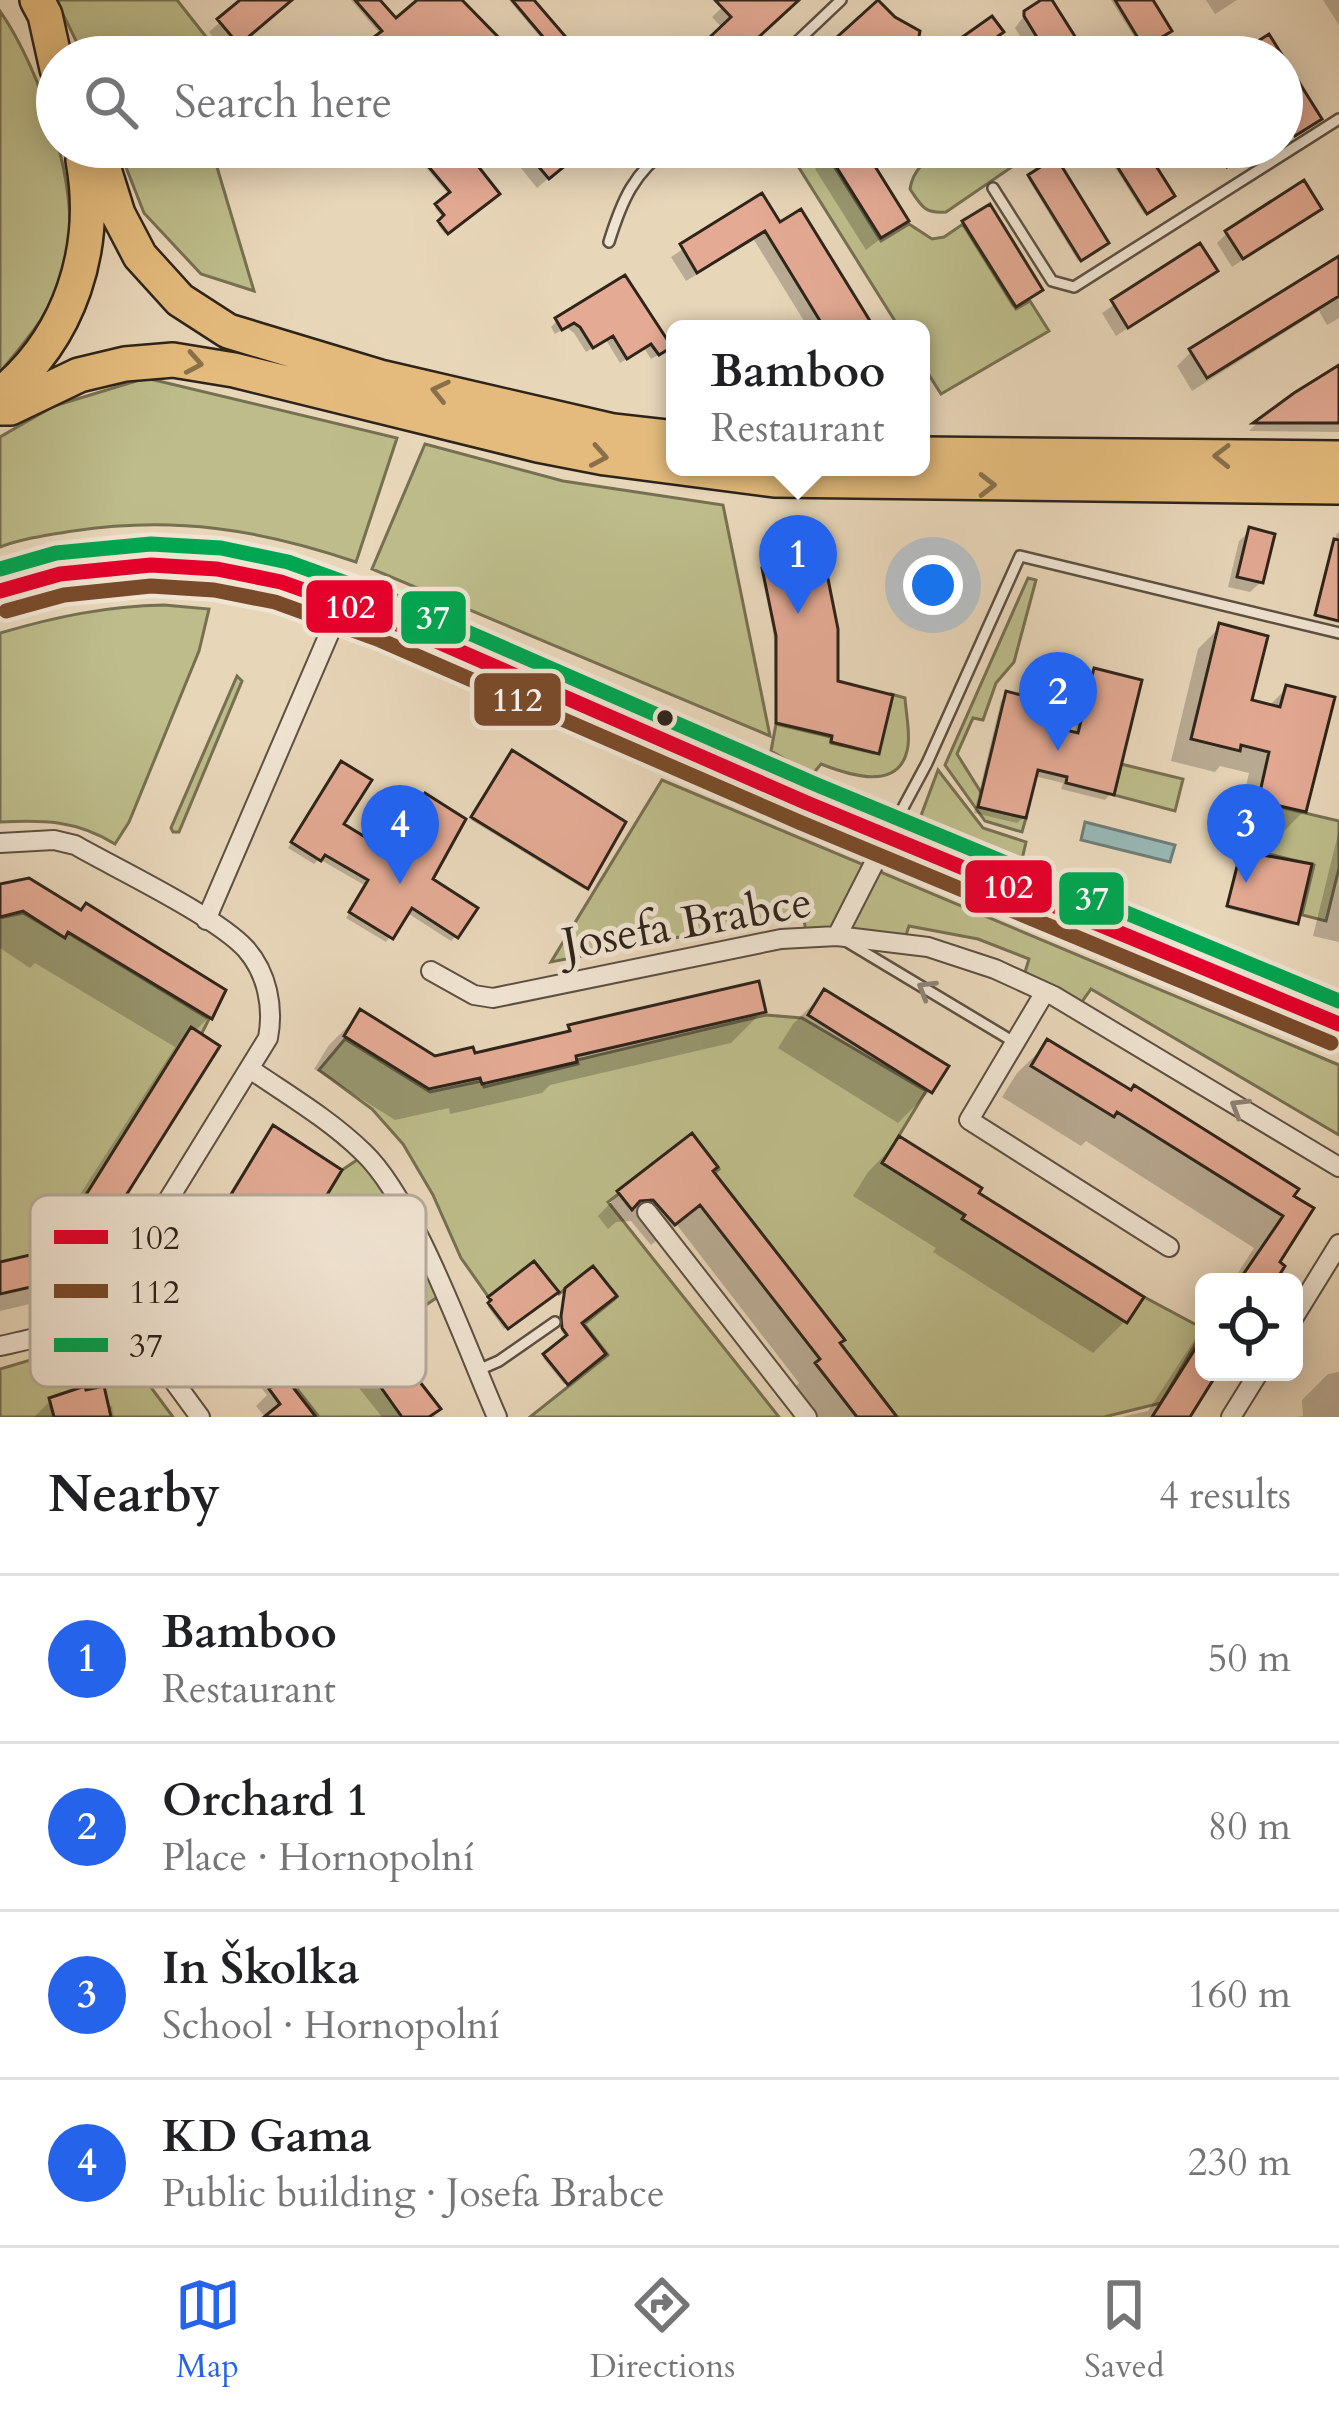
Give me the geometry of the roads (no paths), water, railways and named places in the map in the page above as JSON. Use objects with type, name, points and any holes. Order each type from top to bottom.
[{"type":"highway","points":[[16,0],[40,36]]},
{"type":"highway","points":[[37,0],[50,36]]},
{"type":"highway","points":[[0,394],[47,345],[74,292],[88,238],[90,210],[83,168]]},
{"type":"highway","points":[[104,168],[128,236],[154,274],[180,300],[228,331],[373,390]]},
{"type":"highway","points":[[0,408],[10,408],[79,375],[124,364],[173,360],[373,390],[492,418],[605,458],[666,466]]},
{"type":"highway","points":[[492,418],[666,438]]},
{"type":"highway","points":[[930,454],[1339,458]]},
{"type":"highway","points":[[743,476],[1339,487]]},
{"type":"street","points":[[0,591],[60,574],[151,565],[247,574],[342,604],[1339,1024]]},
{"type":"street","points":[[206,920],[342,604]]},
{"type":"street","points":[[838,936],[887,836]]},
{"type":"street","points":[[0,843],[54,840],[75,845],[206,920],[248,951],[266,987],[268,1038],[173,1195]]},
{"type":"street","name":"Josefa Brabce","points":[[431,970],[474,995],[493,998],[781,939],[838,936],[928,947],[1046,992],[1339,1167]]},
{"type":"street","points":[[1046,992],[969,1120],[1169,1247]]},
{"type":"street","points":[[250,1069],[366,1154],[395,1195]]},
{"type":"street","points":[[647,1212],[807,1417]]},
{"type":"street","points":[[1303,1302],[1339,1244]]},
{"type":"street","points":[[426,1262],[497,1417]]},
{"type":"street","points":[[0,1346],[30,1339]]},
{"type":"street","points":[[1231,1417],[1253,1381]]},
{"type":"street","points":[[178,1387],[200,1417]]},
{"type":"lane","points":[[803,36],[841,0]]},
{"type":"lane","points":[[1303,142],[1339,119]]},
{"type":"lane","points":[[609,242],[643,168]]},
{"type":"lane","points":[[993,188],[1052,281],[1074,287],[1262,168]]},
{"type":"lane","points":[[887,836],[927,763],[1020,556],[1339,633]]},
{"type":"lane","points":[[838,936],[1014,1042]]},
{"type":"lane","points":[[476,1370],[499,1361],[555,1322]]},
{"type":"water","points":[[1085,822],[1175,845],[1170,862],[1081,840]]},
{"type":"place","name":"Bamboo","points":[[798,614]]},
{"type":"place","name":"Orchard 1","points":[[1058,751]]},
{"type":"place","name":"In Školka","points":[[1246,883]]},
{"type":"place","name":"KD Gama","points":[[400,884]]}]
